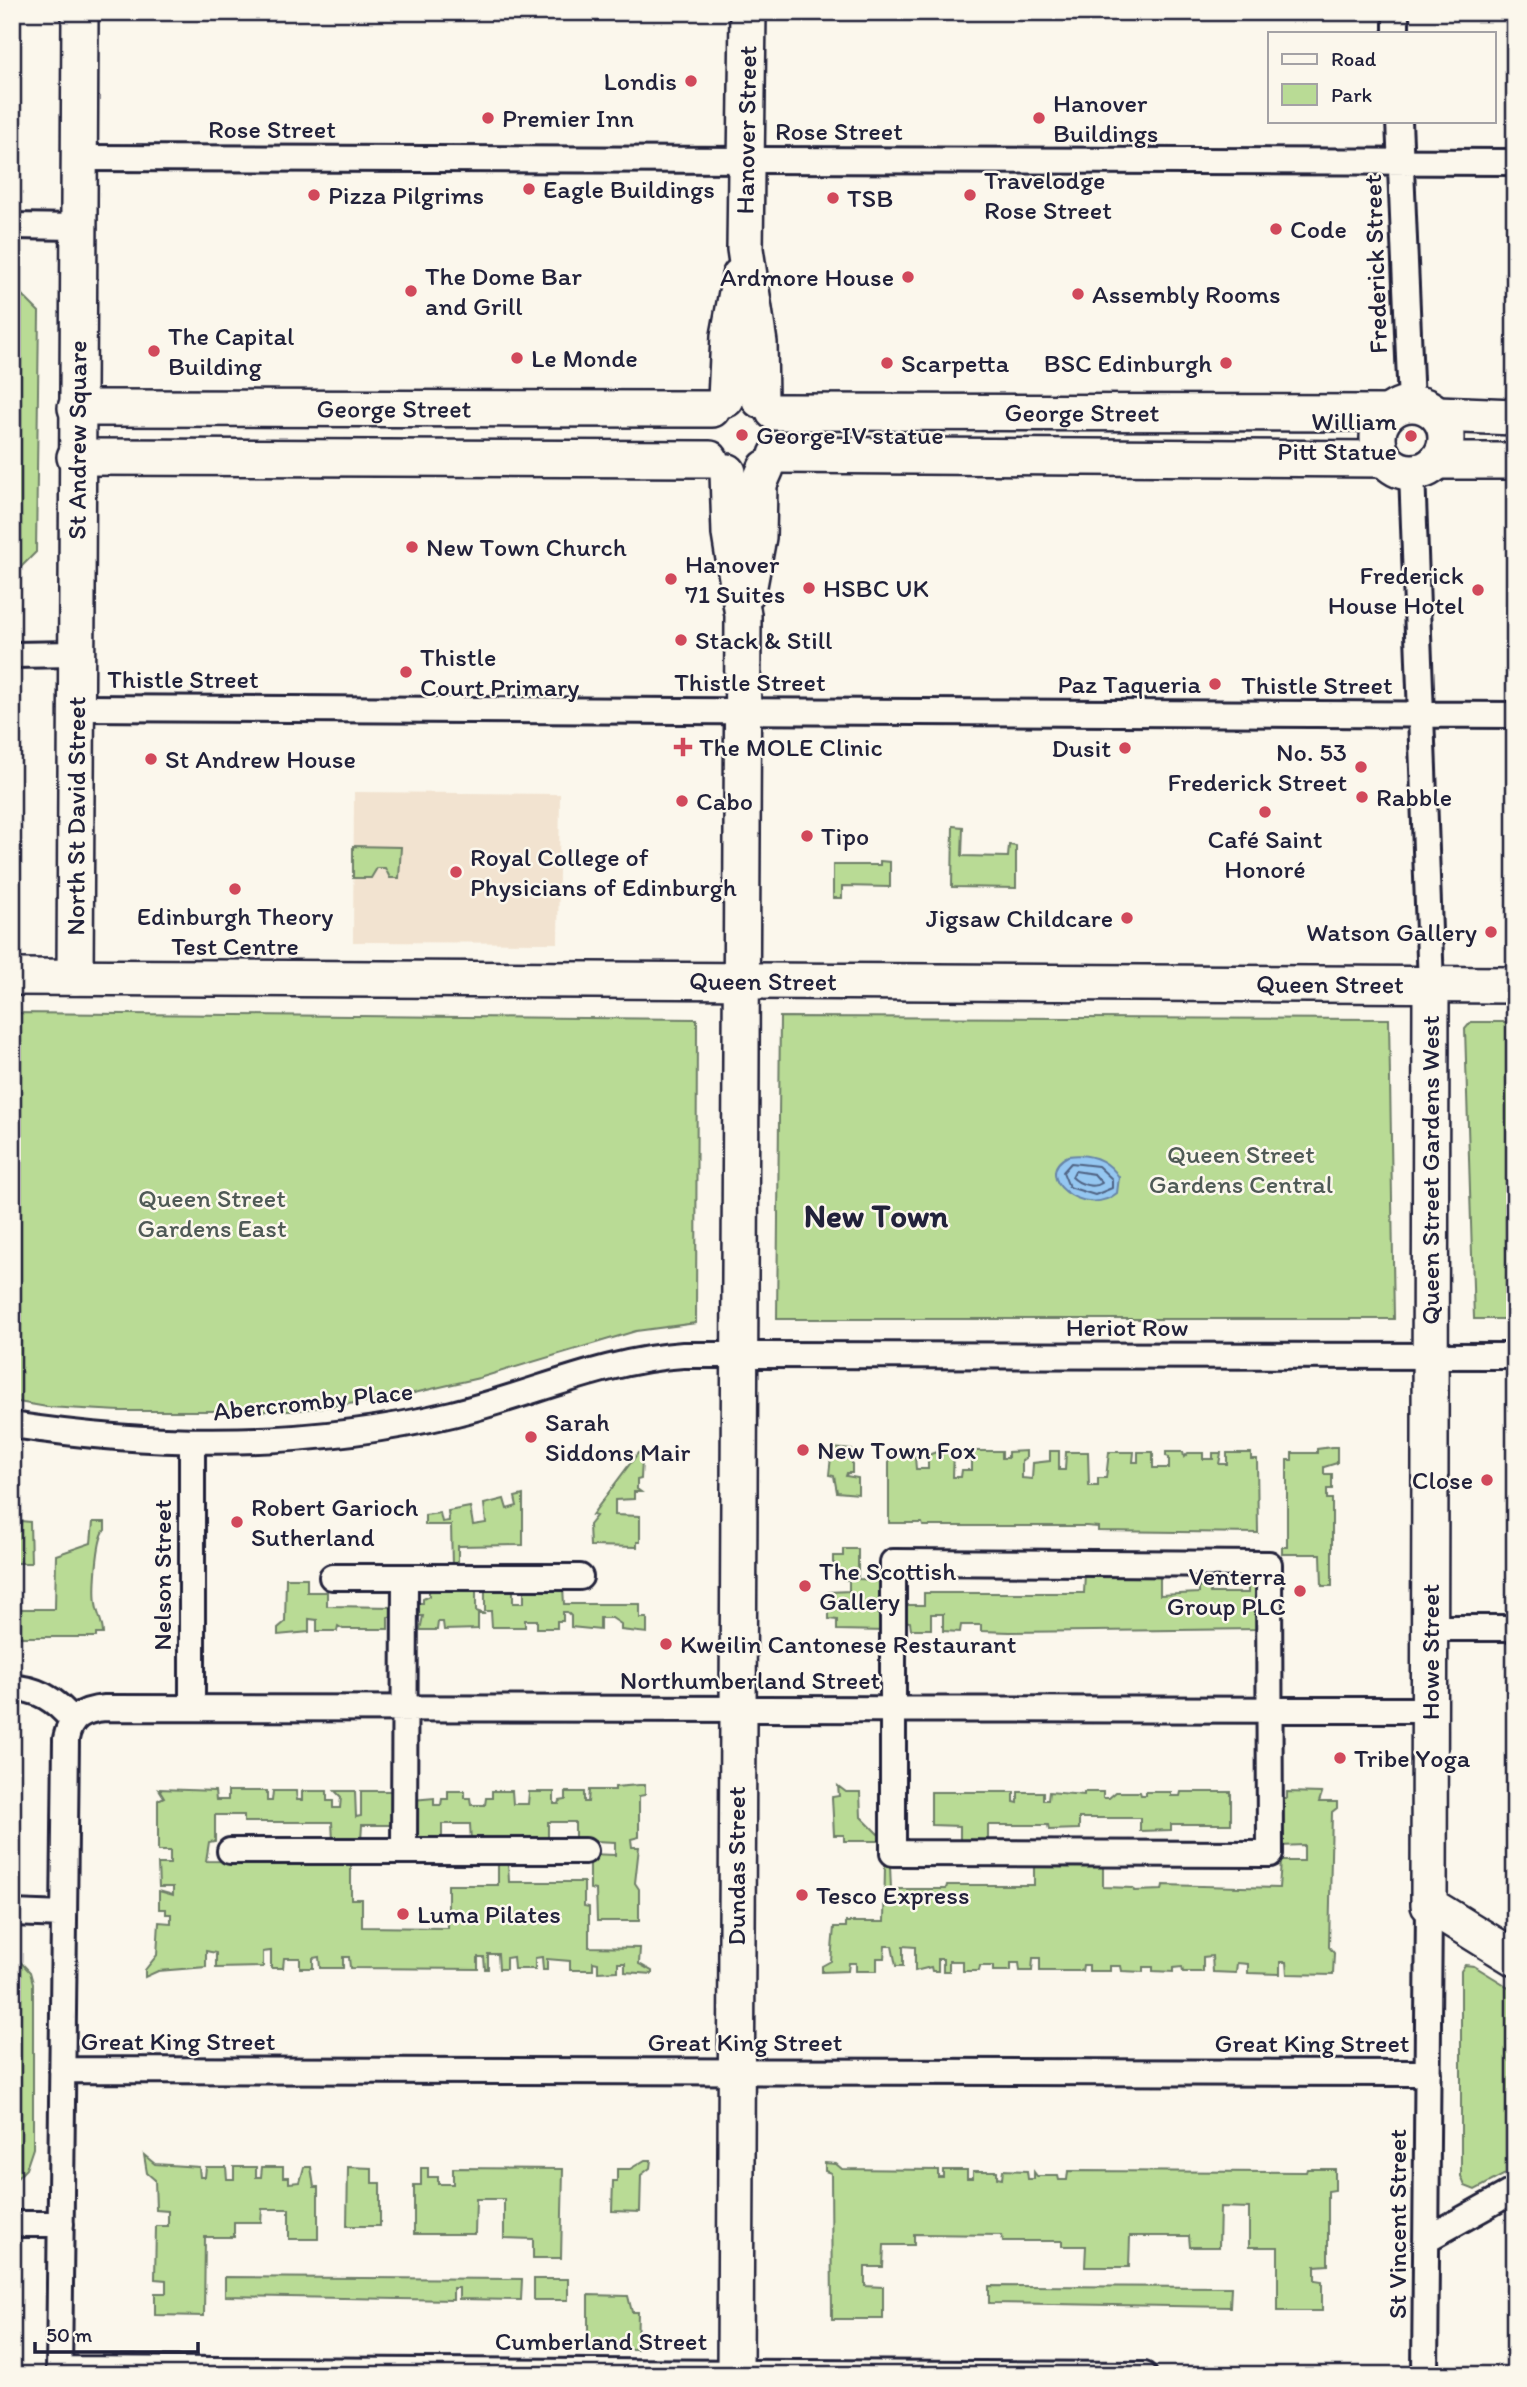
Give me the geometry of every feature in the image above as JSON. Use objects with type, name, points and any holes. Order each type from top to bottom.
[{"type":"street","name":"St Andrew Square","points":[[76,654],[75,457],[80,12]]},
{"type":"street","name":"Hanover Street","points":[[748,12],[744,160],[745,249],[767,406]]},
{"type":"street","points":[[1396,12],[1396,32]]},
{"type":"street","name":"Frederick Street","points":[[1399,122],[1412,410]]},
{"type":"street","name":"Rose Street","points":[[79,158],[1515,162]]},
{"type":"street","points":[[12,226],[78,226]]},
{"type":"street","name":"Hanover Street","points":[[719,404],[745,249]]},
{"type":"street","name":"George Street","points":[[76,408],[719,404],[741,396],[767,406],[1412,410],[1515,416]]},
{"type":"street","points":[[719,404],[702,434],[719,466],[743,615]]},
{"type":"street","points":[[738,1357],[743,615],[758,537],[759,484],[782,433],[767,406]]},
{"type":"street","points":[[1412,410],[1446,434],[1445,448],[1411,464],[1379,448],[1378,435],[1412,410]]},
{"type":"street","name":"George Street","points":[[75,457],[719,466],[750,474],[771,461],[1411,464],[1515,461]]},
{"type":"street","points":[[1411,464],[1423,715],[1431,985]]},
{"type":"street","points":[[12,655],[76,654]]},
{"type":"street","name":"North St David Street","points":[[75,977],[78,708],[76,654]]},
{"type":"street","name":"Thistle Street","points":[[78,708],[1515,715]]},
{"type":"street","name":"Queen Street","points":[[12,977],[1515,985]]},
{"type":"street","name":"Queen Street Gardens West","points":[[1429,1356],[1431,985]]},
{"type":"street","name":"Abercromby Place","points":[[12,1425],[84,1435],[192,1442],[321,1435],[388,1426],[479,1407],[634,1360],[684,1355],[738,1357]]},
{"type":"street","name":"Howe Street","points":[[1428,2073],[1429,1356]]},
{"type":"street","name":"Heriot Row","points":[[738,1357],[1515,1356]]},
{"type":"street","name":"Dundas Street","points":[[735,2373],[738,1357]]},
{"type":"street","name":"Nelson Street","points":[[192,1442],[192,1708]]},
{"type":"street","points":[[893,1562],[1269,1564],[1270,1710],[1270,1854],[893,1853],[893,1562]]},
{"type":"street","points":[[332,1577],[580,1577]]},
{"type":"street","points":[[404,1851],[405,1577]]},
{"type":"street","points":[[1430,1628],[1515,1628]]},
{"type":"street","points":[[12,1688],[28,1689],[44,1695],[72,1720],[66,1739],[59,2372]]},
{"type":"street","name":"Northumberland Street","points":[[72,1720],[92,1709],[192,1708],[1430,1710]]},
{"type":"street","points":[[230,1851],[585,1851]]},
{"type":"street","points":[[1429,1905],[1515,1958]]},
{"type":"street","points":[[12,1913],[64,1915]]},
{"type":"street","name":"Great King Street","points":[[62,2070],[1428,2073]]},
{"type":"street","name":"St Vincent Street","points":[[1425,2375],[1428,2073]]},
{"type":"street","points":[[1427,2239],[1515,2190]]},
{"type":"street","points":[[12,2224],[61,2224]]},
{"type":"street","name":"Cumberland Street","points":[[59,2372],[1144,2375]]},
{"type":"shaded area","name":"Royal College of Physicians of Edinburgh","points":[[354,792],[560,794],[558,943],[353,942]]},
{"type":"green space","points":[[12,285],[39,312],[36,552],[12,576]]},
{"type":"green space","points":[[953,826],[963,827],[962,856],[1008,857],[1009,845],[1016,846],[1016,888],[952,887]]},
{"type":"green space","points":[[353,846],[401,847],[399,878],[390,878],[385,868],[377,868],[371,878],[353,878]]},
{"type":"green space","points":[[880,861],[890,862],[890,887],[842,886],[842,898],[833,898],[833,865],[880,865]]},
{"type":"green space","name":"Queen Street Gardens East","points":[[12,1013],[697,1019],[696,1323],[636,1331],[479,1378],[388,1399],[291,1411],[120,1411],[47,1407],[12,1401]]},
{"type":"green space","name":"Queen Street Gardens Central","points":[[780,1017],[1389,1019],[1394,1319],[777,1319]]},
{"type":"green space","points":[[1471,1022],[1515,1022],[1515,1319],[1474,1319],[1465,1029]]},
{"type":"green space","points":[[1337,1447],[1337,1463],[1324,1467],[1324,1474],[1332,1474],[1332,1489],[1327,1489],[1327,1499],[1332,1499],[1332,1586],[1322,1586],[1321,1554],[1282,1554],[1282,1547],[1287,1547],[1287,1460],[1292,1460],[1292,1453],[1317,1453],[1317,1449]]},
{"type":"green space","points":[[832,1448],[852,1450],[852,1473],[847,1473],[846,1476],[858,1478],[858,1494],[837,1492],[834,1476],[829,1475]]},
{"type":"green space","points":[[646,1451],[642,1459],[641,1479],[637,1480],[637,1489],[641,1492],[634,1492],[634,1499],[615,1500],[615,1515],[640,1516],[640,1542],[637,1542],[637,1547],[590,1546],[589,1525],[596,1516],[592,1515],[638,1453]]},
{"type":"green space","points":[[939,1451],[954,1451],[953,1477],[961,1477],[962,1470],[972,1470],[972,1457],[968,1451],[1002,1451],[1002,1458],[1008,1458],[1008,1452],[1026,1451],[1026,1458],[1022,1461],[1022,1478],[1032,1479],[1033,1463],[1050,1461],[1050,1451],[1059,1451],[1059,1470],[1065,1470],[1066,1452],[1088,1452],[1089,1486],[1098,1486],[1098,1478],[1106,1478],[1109,1452],[1134,1452],[1133,1462],[1138,1462],[1138,1452],[1153,1452],[1153,1468],[1169,1468],[1166,1452],[1183,1452],[1184,1457],[1188,1453],[1203,1453],[1203,1459],[1213,1459],[1213,1453],[1221,1453],[1219,1464],[1227,1464],[1227,1453],[1251,1453],[1251,1459],[1257,1459],[1258,1533],[1098,1531],[1098,1527],[1086,1526],[923,1526],[922,1523],[889,1523],[889,1453],[915,1457],[916,1469],[928,1469],[928,1455]]},
{"type":"green space","points":[[523,1495],[523,1545],[458,1546],[458,1566],[452,1566],[451,1525],[425,1525],[425,1515],[440,1513],[442,1522],[449,1521],[448,1511],[470,1507],[473,1525],[486,1523],[484,1504],[504,1499],[507,1509],[517,1506],[515,1497]]},
{"type":"green space","points":[[21,1521],[30,1522],[31,1563],[12,1563],[12,1529],[19,1530]]},
{"type":"green space","points":[[93,1522],[105,1522],[96,1567],[95,1591],[103,1634],[96,1634],[96,1637],[12,1637],[12,1625],[17,1625],[17,1609],[55,1609],[56,1555],[91,1543]]},
{"type":"green space","points":[[843,1549],[858,1549],[858,1579],[885,1580],[885,1631],[837,1630],[837,1620],[829,1619],[829,1592],[849,1591],[849,1580],[836,1574],[837,1565],[833,1563],[833,1556],[843,1556]]},
{"type":"green space","points":[[1085,1573],[1160,1574],[1160,1595],[1199,1593],[1199,1574],[1209,1574],[1210,1593],[1248,1593],[1248,1584],[1259,1584],[1259,1629],[1010,1632],[981,1631],[981,1625],[961,1625],[960,1632],[943,1631],[943,1614],[931,1614],[931,1629],[911,1629],[910,1622],[904,1621],[904,1605],[924,1605],[924,1593],[1084,1593]]},
{"type":"green space","points":[[286,1578],[307,1578],[307,1592],[327,1592],[327,1606],[395,1607],[395,1616],[388,1617],[388,1629],[343,1629],[338,1626],[337,1631],[317,1631],[317,1620],[309,1619],[309,1632],[278,1635],[278,1628],[285,1622]]},
{"type":"green space","points":[[429,1587],[476,1587],[476,1611],[485,1614],[478,1614],[478,1629],[444,1630],[443,1622],[438,1622],[437,1630],[420,1630],[423,1616],[413,1616],[413,1603],[423,1603],[423,1599],[429,1596]]},
{"type":"green space","points":[[485,1587],[513,1587],[513,1603],[524,1603],[524,1587],[563,1587],[564,1604],[640,1604],[640,1618],[647,1618],[647,1633],[621,1630],[621,1624],[612,1618],[600,1618],[600,1630],[571,1627],[571,1616],[567,1612],[563,1612],[563,1621],[557,1621],[557,1628],[537,1628],[537,1620],[525,1620],[525,1627],[492,1627],[491,1611],[485,1611]]},
{"type":"green space","points":[[645,1785],[645,1795],[639,1796],[639,1837],[631,1839],[632,1847],[639,1847],[635,1883],[639,1889],[639,1921],[597,1921],[596,1890],[590,1889],[590,1854],[615,1855],[615,1842],[575,1840],[575,1822],[548,1822],[548,1841],[471,1841],[470,1824],[442,1824],[442,1841],[413,1841],[413,1800],[434,1798],[434,1805],[441,1805],[442,1799],[448,1799],[448,1791],[465,1791],[465,1798],[470,1798],[471,1805],[485,1805],[486,1798],[492,1798],[492,1791],[512,1791],[513,1804],[528,1804],[529,1792],[554,1792],[554,1804],[559,1804],[560,1801],[566,1800],[566,1792],[584,1792],[584,1802],[588,1802],[589,1790],[615,1790],[615,1787]]},
{"type":"green space","points":[[838,1786],[846,1792],[860,1792],[861,1817],[885,1841],[844,1841],[844,1835],[834,1835],[832,1797],[839,1796]]},
{"type":"green space","points":[[159,1789],[215,1791],[216,1800],[228,1800],[228,1791],[267,1791],[267,1801],[272,1801],[273,1791],[296,1791],[297,1800],[302,1800],[302,1791],[327,1791],[327,1801],[333,1801],[333,1808],[340,1808],[341,1797],[335,1791],[355,1791],[356,1817],[361,1816],[361,1791],[393,1791],[393,1825],[362,1825],[361,1841],[333,1841],[332,1822],[244,1822],[244,1815],[215,1815],[215,1841],[209,1842],[206,1861],[351,1862],[351,1899],[362,1899],[362,1927],[443,1928],[448,1928],[448,1885],[498,1885],[498,1862],[508,1862],[509,1882],[584,1882],[584,1906],[589,1907],[589,1947],[640,1948],[639,1964],[652,1971],[652,1974],[625,1972],[625,1963],[618,1963],[618,1971],[598,1972],[598,1963],[593,1962],[593,1970],[570,1970],[570,1961],[547,1959],[547,1970],[543,1970],[542,1957],[535,1958],[535,1969],[514,1969],[513,1957],[506,1958],[506,1969],[499,1969],[498,1954],[488,1954],[488,1969],[485,1969],[484,1957],[478,1957],[478,1969],[350,1968],[349,1957],[343,1957],[343,1968],[320,1968],[319,1957],[313,1958],[313,1968],[300,1968],[300,1958],[284,1958],[283,1968],[271,1968],[271,1951],[263,1952],[263,1967],[216,1968],[216,1953],[206,1951],[206,1967],[158,1971],[145,1977],[145,1970],[157,1955],[159,1922],[171,1923],[171,1914],[166,1914],[166,1909],[159,1909],[159,1891],[173,1895],[173,1887],[159,1887],[158,1864],[170,1864],[170,1851],[158,1851],[158,1800],[164,1797]]},
{"type":"green space","points":[[931,1792],[1014,1792],[1014,1802],[1018,1803],[1018,1792],[1043,1792],[1043,1800],[1048,1800],[1049,1792],[1084,1795],[1084,1792],[1103,1792],[1103,1798],[1109,1798],[1116,1792],[1140,1792],[1141,1795],[1146,1795],[1146,1792],[1171,1792],[1171,1796],[1180,1796],[1181,1792],[1231,1792],[1231,1824],[1171,1824],[1171,1830],[1140,1831],[1140,1818],[1079,1818],[1079,1829],[1049,1830],[1048,1825],[988,1825],[988,1845],[960,1844],[960,1826],[931,1825]]},
{"type":"green space","points":[[1287,1792],[1322,1793],[1319,1802],[1337,1802],[1337,1808],[1332,1812],[1329,1947],[1334,1953],[1333,1975],[1287,1974],[1286,1962],[1280,1962],[1280,1974],[1248,1973],[1248,1964],[1237,1963],[1236,1973],[1213,1972],[1212,1956],[1203,1957],[1203,1972],[1183,1972],[1182,1967],[1173,1968],[1173,1972],[1153,1971],[1153,1967],[1143,1967],[1143,1972],[1122,1971],[1121,1966],[1110,1966],[1110,1971],[1089,1971],[1089,1965],[1083,1965],[1082,1971],[1040,1971],[1040,1958],[1033,1958],[1032,1971],[1020,1971],[1019,1963],[1011,1963],[1011,1971],[993,1971],[993,1966],[980,1966],[979,1971],[963,1971],[963,1961],[949,1961],[949,1971],[943,1971],[943,1959],[938,1959],[938,1971],[932,1971],[931,1967],[915,1971],[915,1947],[903,1946],[903,1966],[896,1966],[892,1946],[885,1946],[884,1958],[877,1958],[877,1971],[856,1971],[856,1963],[849,1963],[848,1971],[822,1972],[822,1966],[831,1961],[834,1927],[846,1927],[846,1922],[884,1922],[885,1865],[890,1865],[891,1889],[946,1889],[947,1885],[1034,1885],[1034,1865],[1103,1865],[1103,1887],[1133,1888],[1134,1891],[1162,1890],[1163,1885],[1279,1888],[1281,1861],[1304,1861],[1304,1845],[1280,1846],[1280,1798],[1287,1798]]},
{"type":"green space","points":[[12,1953],[30,1972],[33,1983],[33,2148],[26,2169],[12,2183]]},
{"type":"green space","points":[[1465,1965],[1474,1966],[1515,1991],[1515,2169],[1475,2190],[1465,2186],[1461,2176],[1461,1971]]},
{"type":"green space","points":[[144,2155],[155,2164],[199,2167],[200,2177],[205,2177],[206,2167],[226,2167],[227,2179],[234,2179],[234,2167],[256,2167],[256,2177],[261,2177],[262,2167],[283,2167],[283,2177],[289,2177],[289,2183],[300,2182],[304,2167],[311,2167],[314,2187],[318,2187],[318,2239],[289,2239],[289,2209],[262,2209],[261,2222],[234,2222],[234,2237],[205,2237],[204,2316],[155,2315],[155,2293],[166,2293],[166,2280],[155,2279],[156,2226],[168,2226],[168,2211],[156,2210],[155,2180],[147,2173]]},
{"type":"green space","points":[[645,2160],[651,2160],[650,2168],[641,2175],[640,2212],[612,2211],[613,2181],[617,2181],[617,2169],[630,2169]]},
{"type":"green space","points":[[825,2163],[836,2164],[842,2169],[938,2170],[938,2177],[943,2177],[943,2170],[967,2170],[967,2178],[973,2178],[973,2171],[997,2171],[997,2178],[1002,2179],[1003,2170],[1027,2171],[1028,2179],[1034,2179],[1034,2172],[1037,2176],[1058,2176],[1059,2180],[1067,2180],[1068,2171],[1306,2172],[1307,2169],[1335,2169],[1335,2190],[1328,2191],[1328,2265],[1315,2266],[1315,2280],[1322,2281],[1322,2311],[1278,2311],[1278,2247],[1249,2247],[1249,2208],[1220,2207],[1219,2247],[1190,2247],[1189,2236],[1130,2236],[1129,2267],[1085,2267],[1086,2246],[1062,2246],[1062,2241],[1003,2241],[1002,2235],[914,2234],[914,2245],[884,2245],[883,2267],[865,2267],[865,2286],[883,2287],[883,2319],[832,2319],[831,2173],[825,2171]]},
{"type":"green space","points":[[348,2167],[372,2168],[372,2183],[380,2183],[380,2226],[347,2226]]},
{"type":"green space","points":[[421,2168],[428,2168],[428,2177],[438,2177],[438,2184],[453,2184],[453,2168],[563,2169],[561,2258],[533,2258],[533,2239],[504,2238],[504,2199],[476,2199],[475,2234],[414,2234],[414,2185],[421,2185]]},
{"type":"green space","points":[[225,2277],[522,2279],[521,2300],[459,2299],[459,2288],[453,2288],[453,2300],[225,2296]]},
{"type":"green space","points":[[534,2279],[568,2279],[568,2300],[534,2300]]},
{"type":"green space","points":[[989,2286],[1231,2287],[1230,2307],[989,2303]]},
{"type":"green space","points":[[588,2295],[628,2296],[632,2312],[638,2312],[637,2349],[588,2349]]},
{"type":"water","points":[[1084,1155],[1109,1166],[1119,1177],[1117,1193],[1104,1200],[1090,1201],[1066,1192],[1058,1183],[1055,1174],[1058,1164],[1068,1156]]},
{"type":"place","name":"Londis","points":[[691,81]]},
{"type":"place","name":"Premier Inn","points":[[488,118]]},
{"type":"place","name":"Hanover Buildings","points":[[1039,118]]},
{"type":"place","name":"Eagle Buildings","points":[[529,189]]},
{"type":"place","name":"Pizza Pilgrims","points":[[314,195]]},
{"type":"place","name":"Travelodge Rose Street","points":[[970,195]]},
{"type":"place","name":"TSB","points":[[833,198]]},
{"type":"place","name":"Code","points":[[1276,229]]},
{"type":"place","name":"Ardmore House","points":[[908,277]]},
{"type":"place","name":"The Dome Bar and Grill","points":[[411,291]]},
{"type":"place","name":"Assembly Rooms","points":[[1078,294]]},
{"type":"place","name":"The Capital Building","points":[[154,351]]},
{"type":"place","name":"Le Monde","points":[[517,358]]},
{"type":"place","name":"Scarpetta","points":[[887,363]]},
{"type":"place","name":"BSC Edinburgh","points":[[1226,363]]},
{"type":"place","name":"George IV statue","points":[[742,435]]},
{"type":"place","name":"William Pitt Statue","points":[[1411,436]]},
{"type":"place","name":"New Town Church","points":[[412,547]]},
{"type":"place","name":"Hanover 71 Suites","points":[[671,579]]},
{"type":"place","name":"HSBC UK","points":[[809,588]]},
{"type":"place","name":"Frederick House Hotel","points":[[1478,590]]},
{"type":"place","name":"Stack & Still","points":[[681,640]]},
{"type":"place","name":"Thistle Court Primary","points":[[406,672]]},
{"type":"place","name":"Paz Taqueria","points":[[1215,684]]},
{"type":"place","name":"The MOLE Clinic","points":[[683,747]]},
{"type":"place","name":"Dusit","points":[[1125,748]]},
{"type":"place","name":"St Andrew House","points":[[151,759]]},
{"type":"place","name":"No. 53 Frederick Street","points":[[1361,767]]},
{"type":"place","name":"Rabble","points":[[1362,797]]},
{"type":"place","name":"Cabo","points":[[682,801]]},
{"type":"place","name":"Café Saint Honoré","points":[[1265,812]]},
{"type":"place","name":"Tipo","points":[[807,836]]},
{"type":"place","name":"Royal College of Physicians of Edinburgh","points":[[456,872]]},
{"type":"place","name":"Edinburgh Theory Test Centre","points":[[235,889]]},
{"type":"place","name":"Jigsaw Childcare","points":[[1127,918]]},
{"type":"place","name":"Watson Gallery","points":[[1491,932]]},
{"type":"place","name":"Sarah Siddons Mair","points":[[531,1437]]},
{"type":"place","name":"New Town Fox","points":[[803,1450]]},
{"type":"place","name":"Close","points":[[1487,1480]]},
{"type":"place","name":"Robert Garioch Sutherland","points":[[237,1522]]},
{"type":"place","name":"The Scottish Gallery","points":[[805,1586]]},
{"type":"place","name":"Venterra Group PLC","points":[[1300,1591]]},
{"type":"place","name":"Kweilin Cantonese Restaurant","points":[[666,1644]]},
{"type":"place","name":"Tribe Yoga","points":[[1340,1758]]},
{"type":"place","name":"Tesco Express","points":[[802,1895]]},
{"type":"place","name":"Luma Pilates","points":[[403,1914]]},
{"type":"district","name":"New Town","points":[[876,1215]]}]
